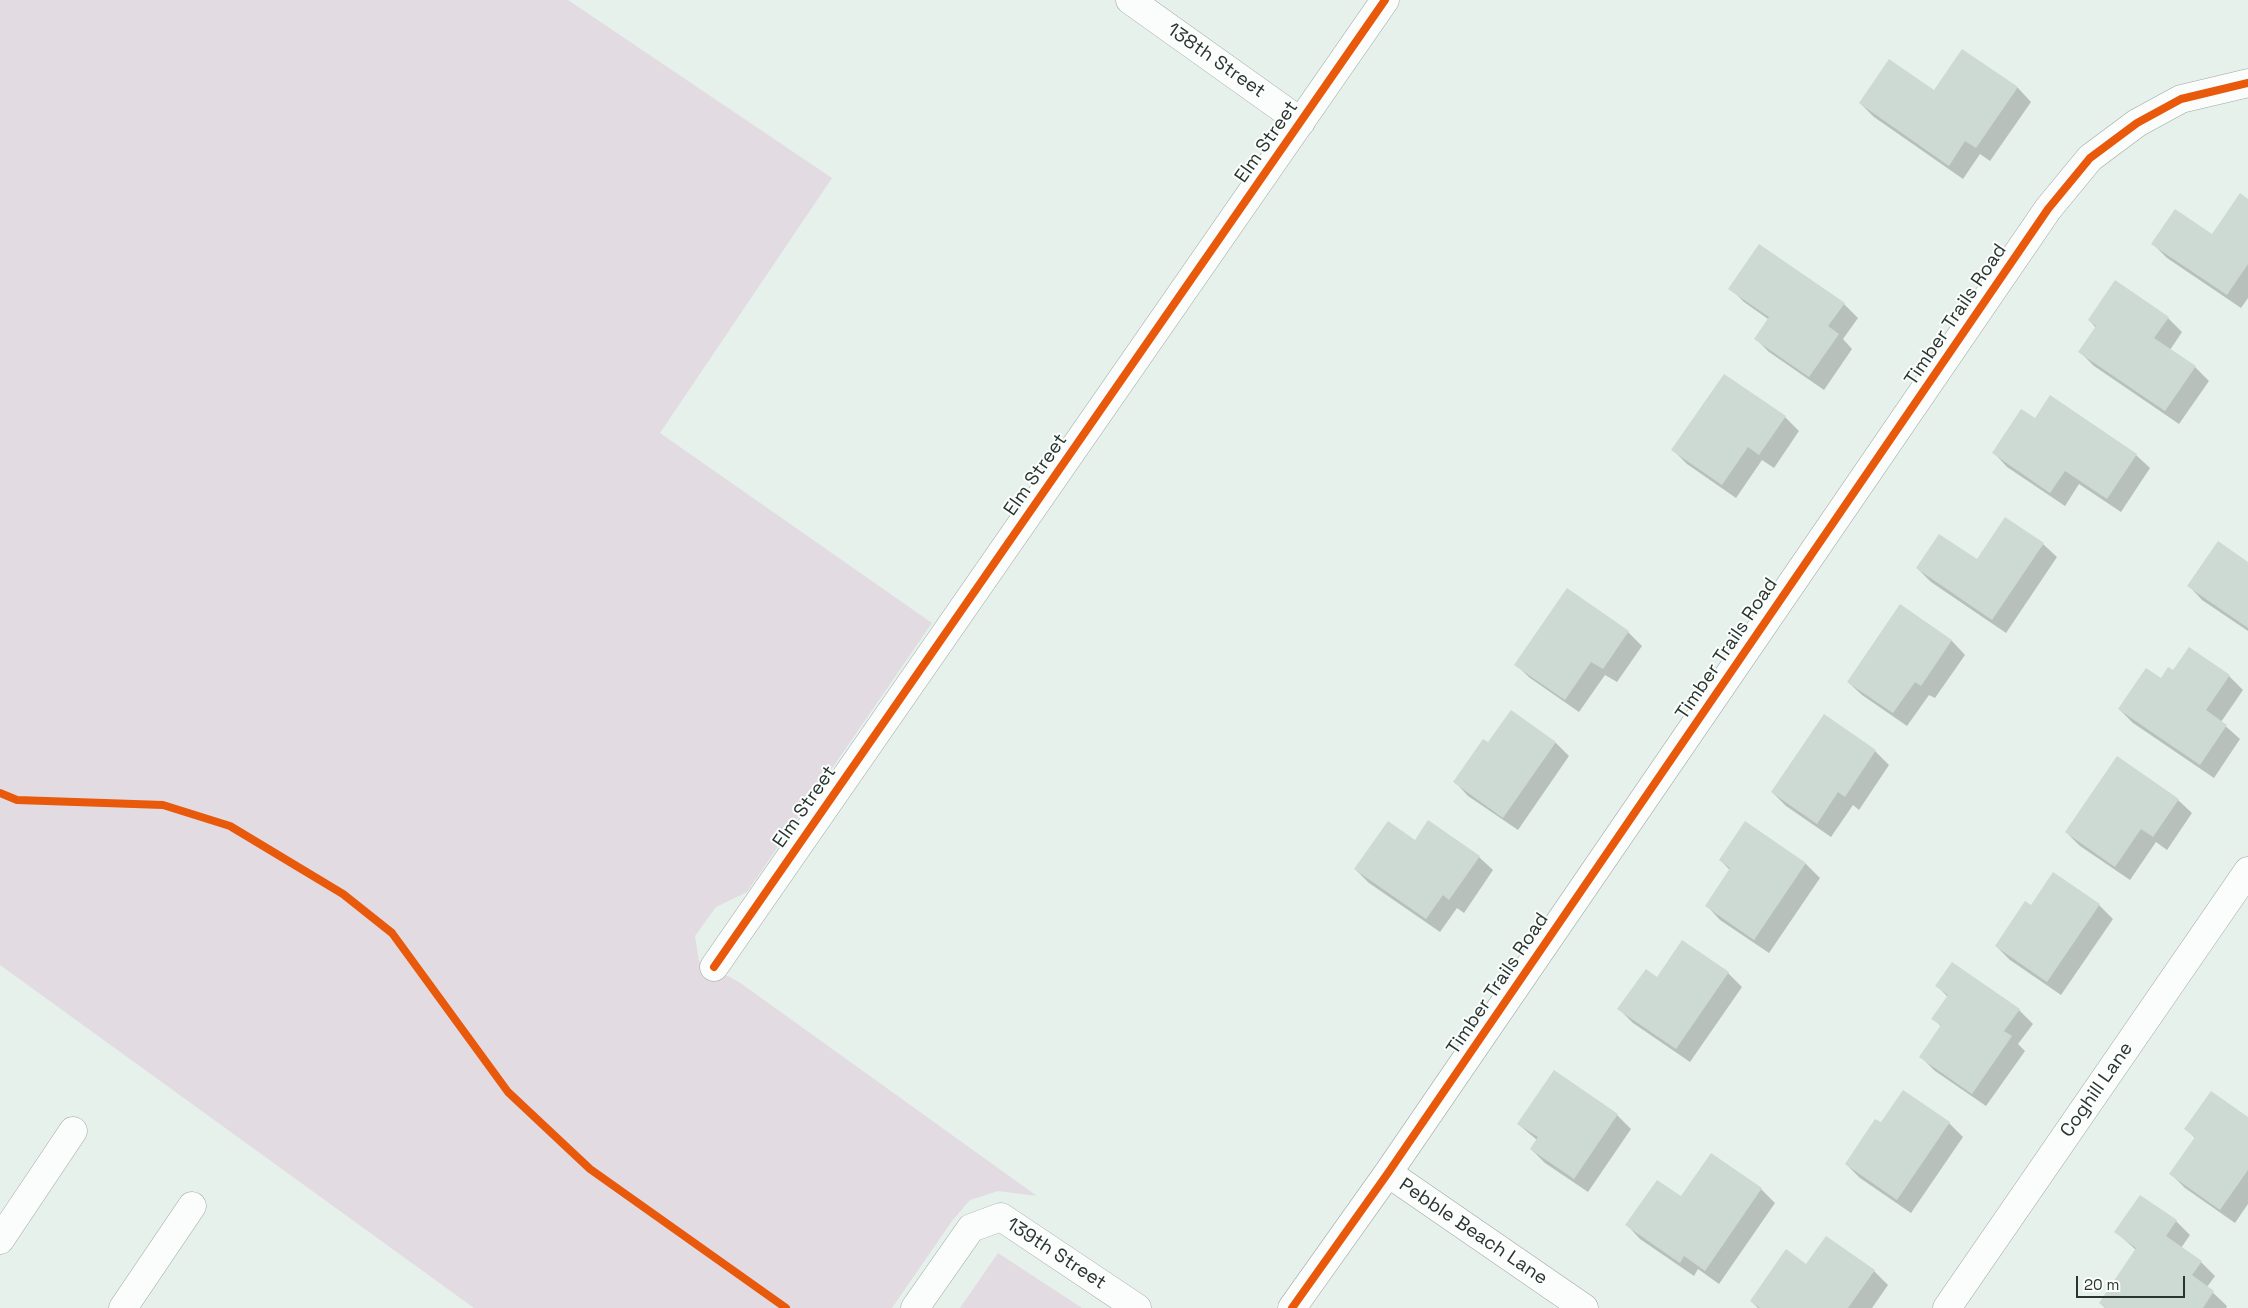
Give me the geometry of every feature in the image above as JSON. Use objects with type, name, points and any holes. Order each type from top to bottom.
[{"type":"street","name":"138th Street","points":[[1130,0],[1301,122]]},
{"type":"street","name":"Elm Street","points":[[714,967],[1385,0]]},
{"type":"street","name":"Timber Trails Road","points":[[1292,1308],[1388,1173],[2048,209],[2090,158],[2137,122],[2181,99],[2248,83]]},
{"type":"street","name":"Coghill Lane","points":[[1947,1308],[2248,872]]},
{"type":"street","points":[[0,1240],[73,1132]]},
{"type":"street","name":"Pebble Beach Lane","points":[[1388,1173],[1584,1308]]},
{"type":"street","points":[[123,1308],[192,1206]]},
{"type":"street","name":"139th Street","points":[[915,1308],[971,1228],[1001,1217],[1137,1308]]},
{"type":"shaded area","points":[[0,0],[568,0],[832,178],[660,433],[932,623],[747,892],[716,907],[695,936],[699,961],[739,982],[1037,1196],[998,1191],[970,1200],[952,1221],[892,1308],[474,1308],[0,965]]},
{"type":"shaded area","points":[[998,1253],[1082,1308],[960,1308]]},
{"type":"building","points":[[1962,49],[2018,87],[1976,148],[1965,141],[1949,166],[1859,103],[1889,59],[1934,90]]},
{"type":"building","points":[[2240,193],[2248,199],[2248,264],[2227,295],[2151,244],[2175,209],[2212,234]]},
{"type":"building","points":[[1759,244],[1845,303],[1828,326],[1839,334],[1809,377],[1754,339],[1769,317],[1728,289]]},
{"type":"building","points":[[2115,280],[2169,317],[2154,338],[2196,366],[2165,411],[2078,352],[2096,326],[2088,320]]},
{"type":"building","points":[[1724,374],[1786,416],[1759,455],[1748,447],[1722,485],[1671,450]]},
{"type":"building","points":[[2050,395],[2137,454],[2107,499],[2065,471],[2050,493],[1992,453],[2021,409],[2035,418]]},
{"type":"building","points":[[2005,517],[2044,543],[1992,620],[1916,568],[1939,534],[1977,559]]},
{"type":"building","points":[[2218,541],[2248,562],[2248,628],[2187,586]]},
{"type":"building","points":[[1567,588],[1629,631],[1603,669],[1591,662],[1565,700],[1514,665]]},
{"type":"building","points":[[1900,604],[1952,640],[1921,686],[1915,682],[1893,713],[1847,682]]},
{"type":"building","points":[[2189,647],[2230,675],[2206,710],[2227,725],[2200,765],[2118,709],[2146,668],[2161,678],[2168,667],[2173,670]]},
{"type":"building","points":[[1511,710],[1556,742],[1503,818],[1453,782],[1483,739],[1488,742]]},
{"type":"building","points":[[1824,714],[1876,750],[1845,797],[1838,792],[1817,824],[1771,792]]},
{"type":"building","points":[[2117,756],[2179,799],[2153,837],[2141,829],[2115,867],[2065,832]]},
{"type":"building","points":[[1428,820],[1480,856],[1449,900],[1443,895],[1426,919],[1354,869],[1388,821],[1415,840]]},
{"type":"building","points":[[1745,821],[1806,863],[1754,940],[1705,906],[1730,868],[1719,860]]},
{"type":"building","points":[[2053,872],[2100,904],[2047,982],[1995,946],[2025,901],[2031,905]]},
{"type":"building","points":[[1682,940],[1729,972],[1676,1049],[1617,1009],[1646,969],[1657,977]]},
{"type":"building","points":[[1952,962],[2020,1009],[2004,1031],[2012,1036],[1972,1094],[1919,1057],[1941,1025],[1931,1019],[1948,995],[1935,986]]},
{"type":"building","points":[[1554,1070],[1618,1114],[1574,1179],[1530,1149],[1538,1137],[1517,1124]]},
{"type":"building","points":[[1903,1090],[1950,1122],[1897,1200],[1845,1164],[1875,1119],[1881,1122]]},
{"type":"building","points":[[2211,1091],[2248,1117],[2248,1170],[2220,1210],[2169,1174],[2195,1137],[2184,1129]]},
{"type":"building","points":[[1711,1153],[1762,1188],[1705,1271],[1684,1256],[1680,1263],[1625,1225],[1657,1180],[1681,1196]]},
{"type":"building","points":[[2140,1195],[2177,1220],[2166,1236],[2202,1261],[2192,1275],[2214,1291],[2203,1308],[2106,1308],[2099,1303],[2136,1248],[2114,1232]]},
{"type":"building","points":[[1826,1236],[1875,1270],[1848,1308],[1760,1308],[1750,1301],[1786,1249],[1806,1264]]},
{"type":"cycle path","points":[[714,967],[1385,0]]},
{"type":"cycle path","points":[[1292,1308],[1388,1173],[2048,209],[2090,158],[2137,123],[2181,99],[2248,83]]},
{"type":"cycle path","points":[[0,793],[17,800],[163,805],[230,826],[343,894],[392,933],[508,1092],[590,1169],[786,1308]]}]
